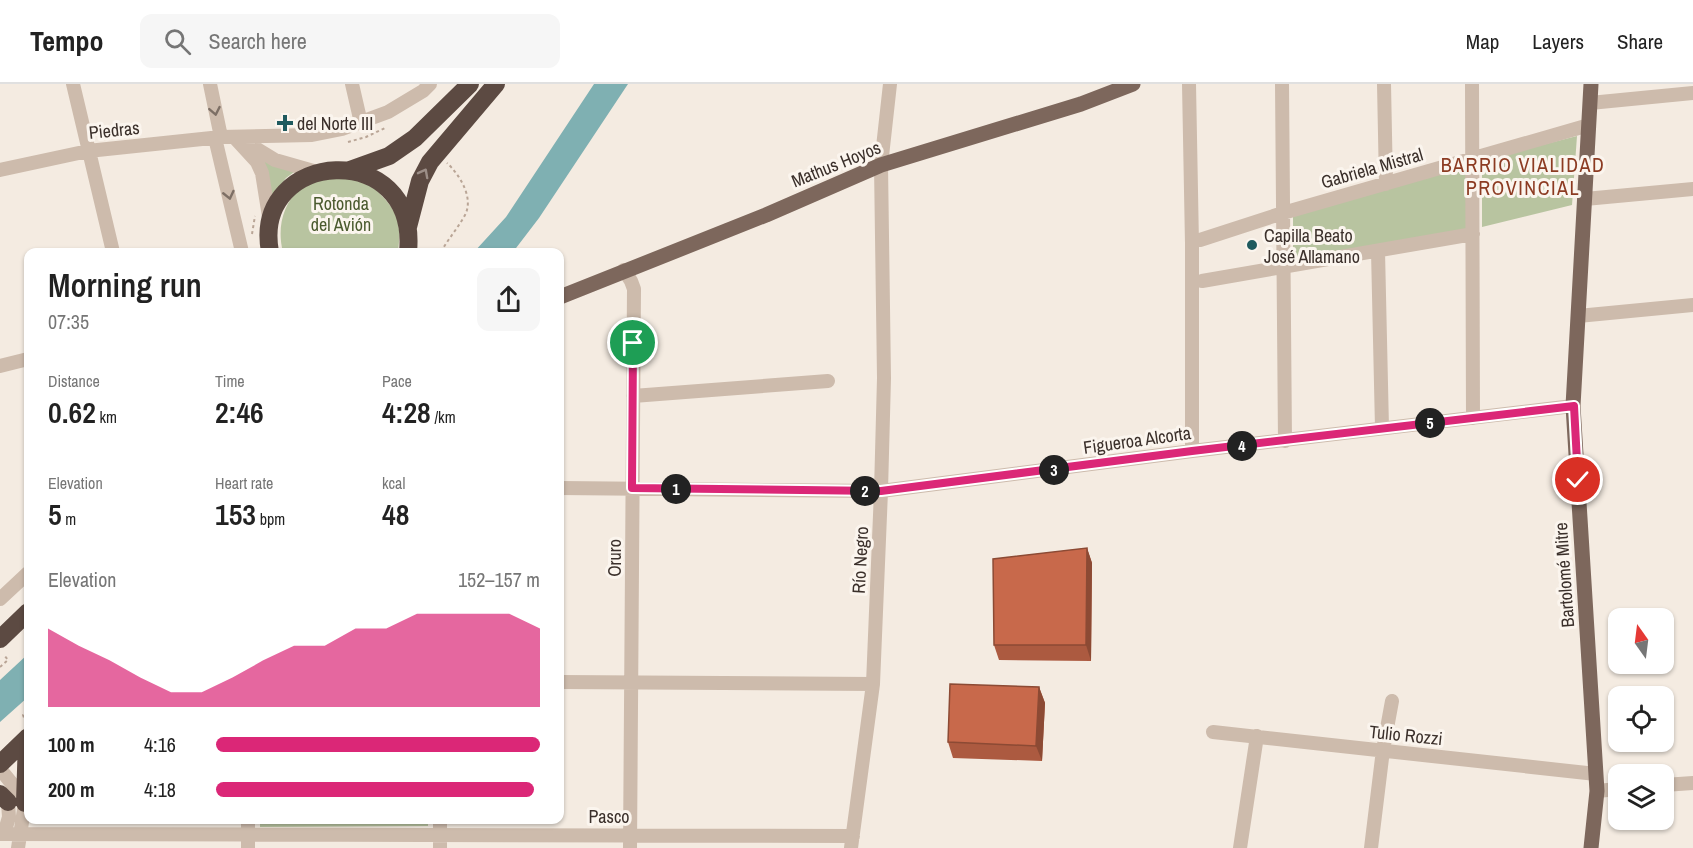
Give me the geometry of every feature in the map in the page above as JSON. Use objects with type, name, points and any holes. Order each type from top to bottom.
[{"type":"highway","points":[[350,170],[389,156],[415,138],[470,84]]},
{"type":"highway","points":[[408,248],[408,229],[420,181],[437,154],[496,84]]},
{"type":"highway","points":[[269,248],[270,224],[282,197],[303,178],[316,172],[333,169],[350,170],[370,177],[388,190],[404,214],[408,229]]},
{"type":"highway","points":[[0,639],[24,616]]},
{"type":"highway","points":[[0,764],[24,742]]},
{"type":"highway","points":[[15,798],[24,756]]},
{"type":"main road","name":"Mathus Hoyos","points":[[564,295],[766,215],[882,165],[1061,110],[1133,84]]},
{"type":"main road","name":"Bartolomé Mitre","points":[[1591,84],[1574,406],[1597,791],[1591,848]]},
{"type":"street","points":[[73,84],[112,248]]},
{"type":"street","points":[[210,84],[227,137],[241,248]]},
{"type":"street","points":[[352,84],[362,123]]},
{"type":"street","name":"Río Negro","points":[[852,842],[873,684],[884,378],[882,165],[890,84]]},
{"type":"street","points":[[1189,84],[1192,451]]},
{"type":"street","points":[[1282,84],[1285,441]]},
{"type":"street","points":[[1383,84],[1386,184]]},
{"type":"street","points":[[1472,84],[1473,418]]},
{"type":"street","name":"Piedras","points":[[0,170],[88,151],[227,137],[312,135],[362,123],[388,112],[427,88]]},
{"type":"street","points":[[1590,103],[1693,93]]},
{"type":"street","name":"Gabriela Mistral","points":[[1200,240],[1283,213],[1589,124]]},
{"type":"street","points":[[227,137],[275,160],[316,172]]},
{"type":"street","points":[[227,137],[257,162],[262,173],[270,224]]},
{"type":"street","points":[[1585,199],[1693,189]]},
{"type":"street","points":[[1202,281],[1473,234]]},
{"type":"street","points":[[1378,251],[1382,428]]},
{"type":"street","name":"Oruro","points":[[624,270],[634,289],[631,841]]},
{"type":"street","points":[[1578,316],[1693,305]]},
{"type":"street","points":[[0,366],[24,360]]},
{"type":"street","points":[[633,396],[828,381]]},
{"type":"street","name":"Figueroa Alcorta","points":[[564,488],[881,491],[1192,451],[1574,406]]},
{"type":"street","points":[[0,599],[24,577]]},
{"type":"street","points":[[564,682],[873,684]]},
{"type":"street","points":[[1371,848],[1383,750],[1392,701]]},
{"type":"street","name":"Tulio Rozzi","points":[[1213,732],[1596,774]]},
{"type":"street","points":[[1240,848],[1257,736]]},
{"type":"street","points":[[0,769],[14,784],[19,841]]},
{"type":"street","points":[[1674,784],[1693,783]]},
{"type":"street","points":[[1597,791],[1608,790]]},
{"type":"street","points":[[2,834],[15,798]]},
{"type":"street","points":[[248,824],[248,841]]},
{"type":"street","points":[[440,824],[440,848]]},
{"type":"street","name":"Pasco","points":[[2,834],[19,841],[248,841],[440,834],[631,841],[852,842]]},
{"type":"path","points":[[437,154],[457,172],[467,201],[466,213],[444,248]]},
{"type":"path","points":[[0,650],[8,660],[0,668]]},
{"type":"green space","points":[[1577,136],[1572,205],[1482,227],[1482,160]]},
{"type":"green space","points":[[264,161],[297,170],[286,178],[270,198]]},
{"type":"green space","points":[[1472,163],[1471,229],[1293,259],[1293,216]]},
{"type":"green space","name":"Rotonda del Avión","points":[[327,176],[368,181],[394,212],[399,228],[398,248],[282,248],[282,218],[289,202],[300,189]]},
{"type":"green space","points":[[260,824],[428,824],[428,826],[260,827]]},
{"type":"water","points":[[594,84],[628,84],[539,218],[516,248],[478,248],[506,217]]},
{"type":"water","points":[[24,658],[24,701],[0,722],[0,680]]},
{"type":"building","points":[[1087,548],[1086,645],[994,645],[993,559]]},
{"type":"building","points":[[950,684],[1039,687],[1036,746],[948,742]]},
{"type":"place","name":"del Norte III","points":[[285,123]]},
{"type":"place","name":"Capilla Beato José Allamano","points":[[1252,245]]},
{"type":"district","name":"BARRIO VIALIDAD PROVINCIAL","points":[[1523,176]]},
{"type":"route","points":[[633,343],[632,488],[881,491],[1192,451],[1574,406],[1578,480]]}]
